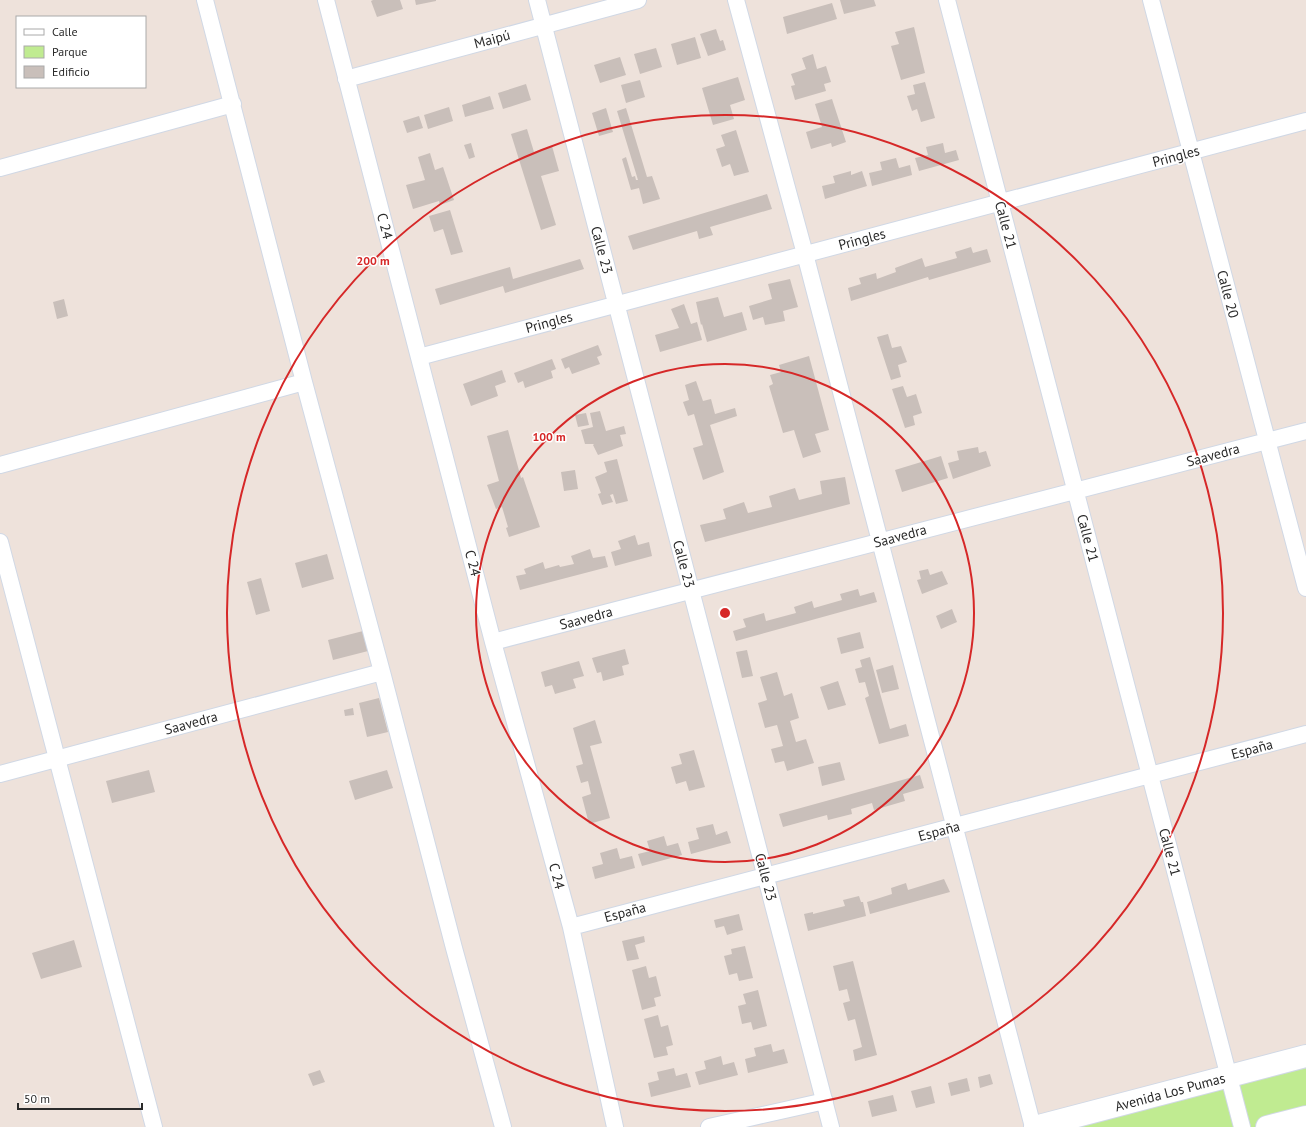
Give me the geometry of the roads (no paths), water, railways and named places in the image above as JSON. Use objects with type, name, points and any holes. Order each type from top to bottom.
[{"type":"main road","name":"Avenida Los Pumas","points":[[1034,1127],[1306,1056]]},
{"type":"main road","points":[[1267,1127],[1306,1117]]},
{"type":"street","points":[[205,0],[304,382],[503,1127]]},
{"type":"street","name":"C 24","points":[[326,0],[493,642],[571,927],[615,1127]]},
{"type":"street","name":"Calle 23","points":[[537,0],[831,1127]]},
{"type":"street","name":"Maipú","points":[[346,79],[638,0]]},
{"type":"street","points":[[736,0],[805,254],[1034,1127]]},
{"type":"street","name":"Calle 21","points":[[947,0],[1242,1127]]},
{"type":"street","name":"Calle 20","points":[[1151,0],[1306,588]]},
{"type":"street","points":[[0,168],[233,104]]},
{"type":"street","name":"Pringles","points":[[419,357],[1306,121]]},
{"type":"street","points":[[0,465],[304,382]]},
{"type":"street","name":"Saavedra","points":[[493,642],[1306,431]]},
{"type":"street","points":[[0,542],[154,1127]]},
{"type":"street","name":"Saavedra","points":[[0,774],[382,672]]},
{"type":"street","name":"España","points":[[571,927],[1306,734]]},
{"type":"street","points":[[709,1127],[825,1101]]}]
